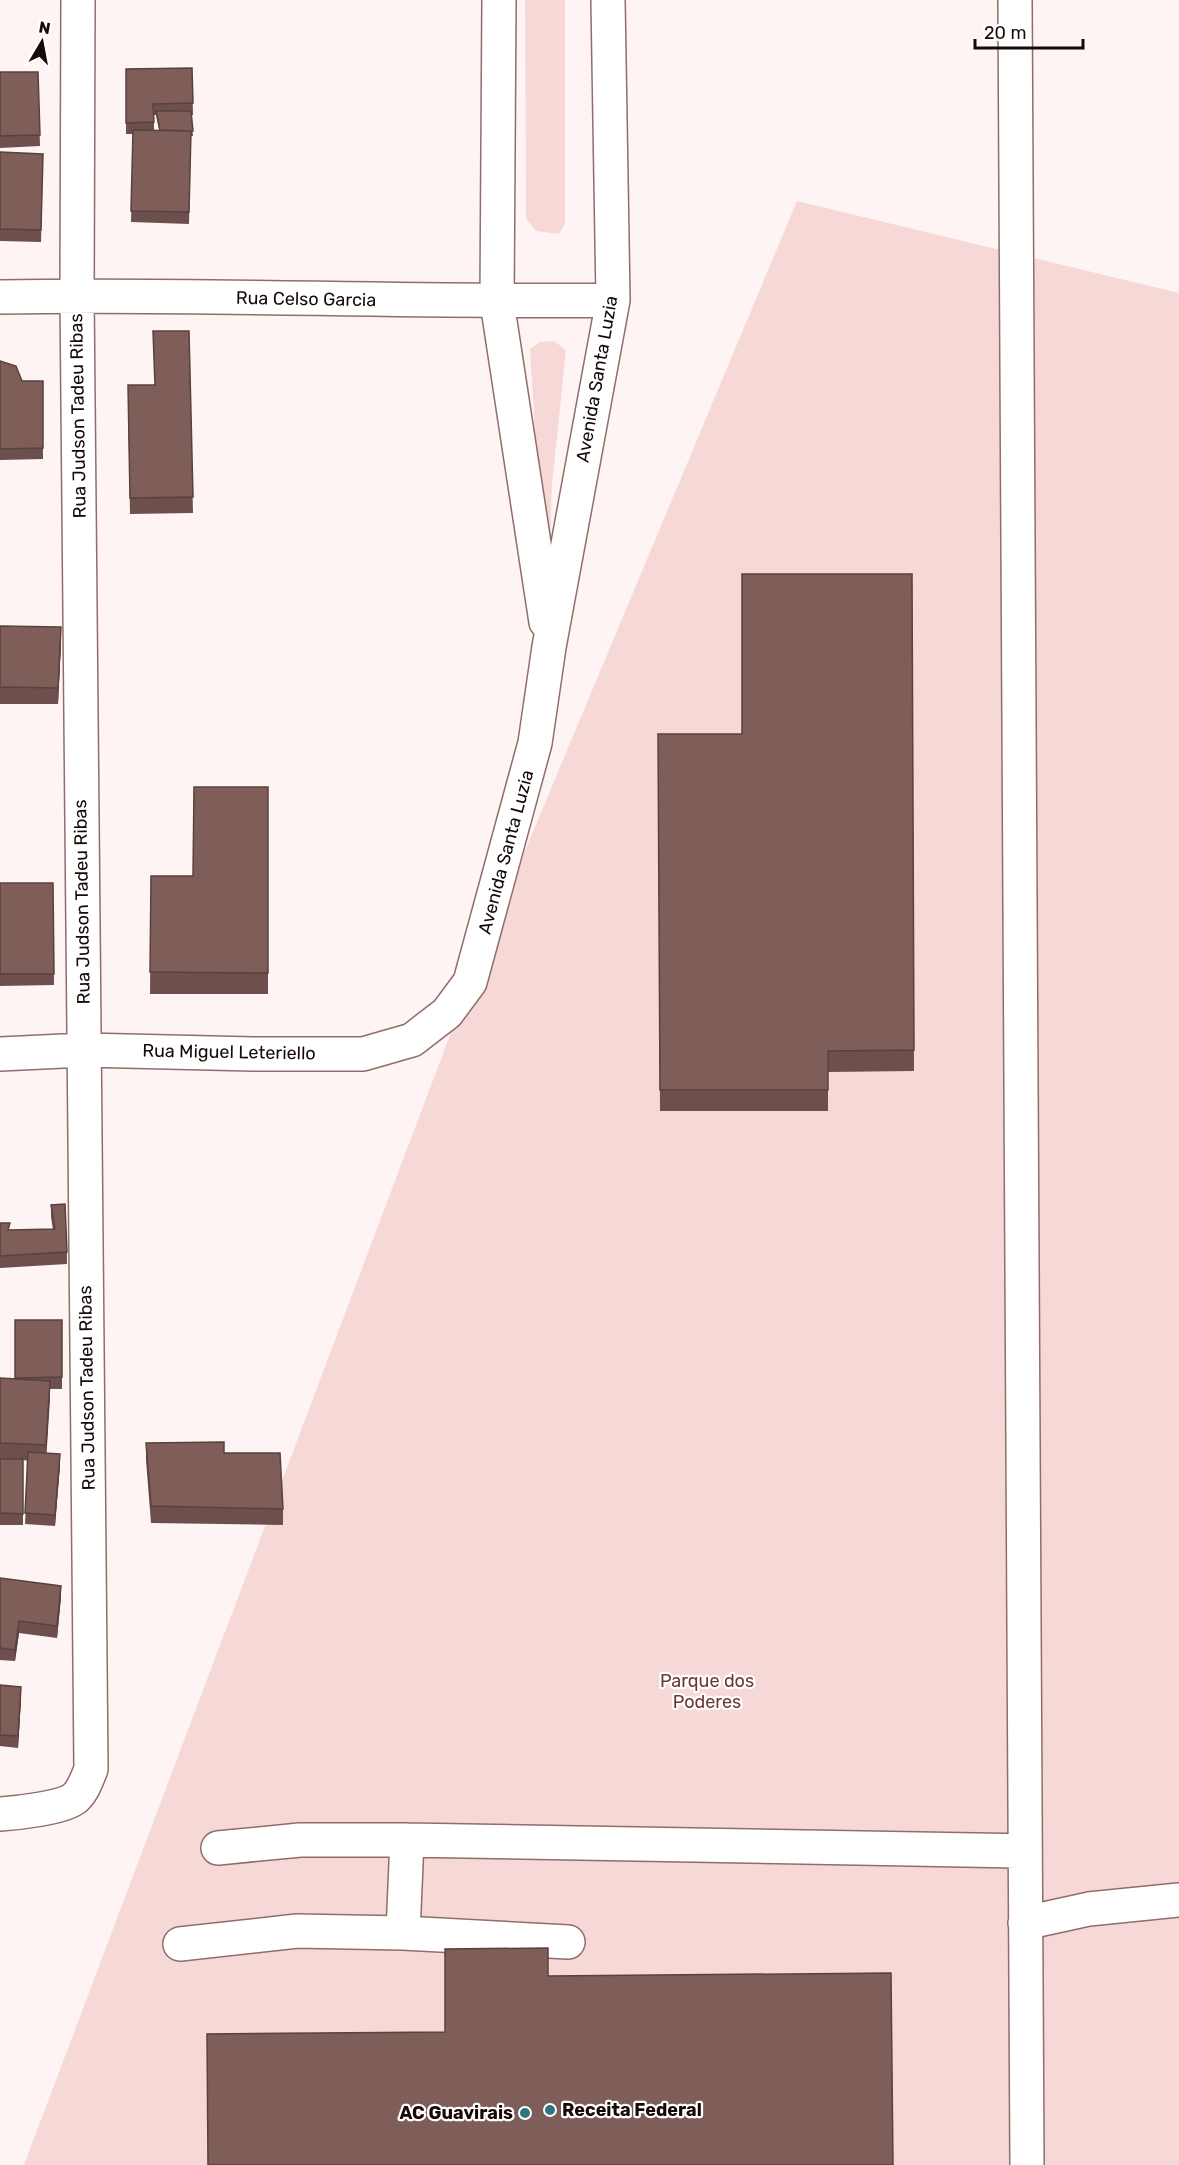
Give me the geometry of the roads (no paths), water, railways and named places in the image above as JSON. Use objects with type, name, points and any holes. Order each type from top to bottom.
[{"type":"street","name":"Rua Judson Tadeu Ribas","points":[[0,1814],[27,1813],[74,1799],[83,1786],[90,1769],[77,295],[78,0]]},
{"type":"street","name":"Avenida Santa Luzia","points":[[499,0],[497,302],[549,647]]},
{"type":"street","name":"Avenida Santa Luzia","points":[[447,1013],[470,982],[535,743],[549,647],[613,300],[608,0]]},
{"type":"street","points":[[1015,0],[1027,2165]]},
{"type":"street","name":"Rua Celso Garcia","points":[[0,297],[77,295],[497,302],[613,300]]},
{"type":"street","name":"Rua Miguel Leteriello","points":[[0,1054],[84,1050],[363,1054],[412,1040],[447,1013]]},
{"type":"street","points":[[218,1848],[300,1840],[407,1840],[1025,1851]]},
{"type":"street","points":[[403,1933],[407,1840]]},
{"type":"street","points":[[1025,1923],[1089,1909],[1179,1900]]},
{"type":"street","points":[[180,1944],[297,1931],[403,1933],[568,1942]]},
{"type":"place","name":"Receita Federal","points":[[550,2110]]},
{"type":"place","name":"AC Guavirais","points":[[525,2113]]},
{"type":"park label","name":"Parque dos Poderes","points":[[707,1691]]}]
